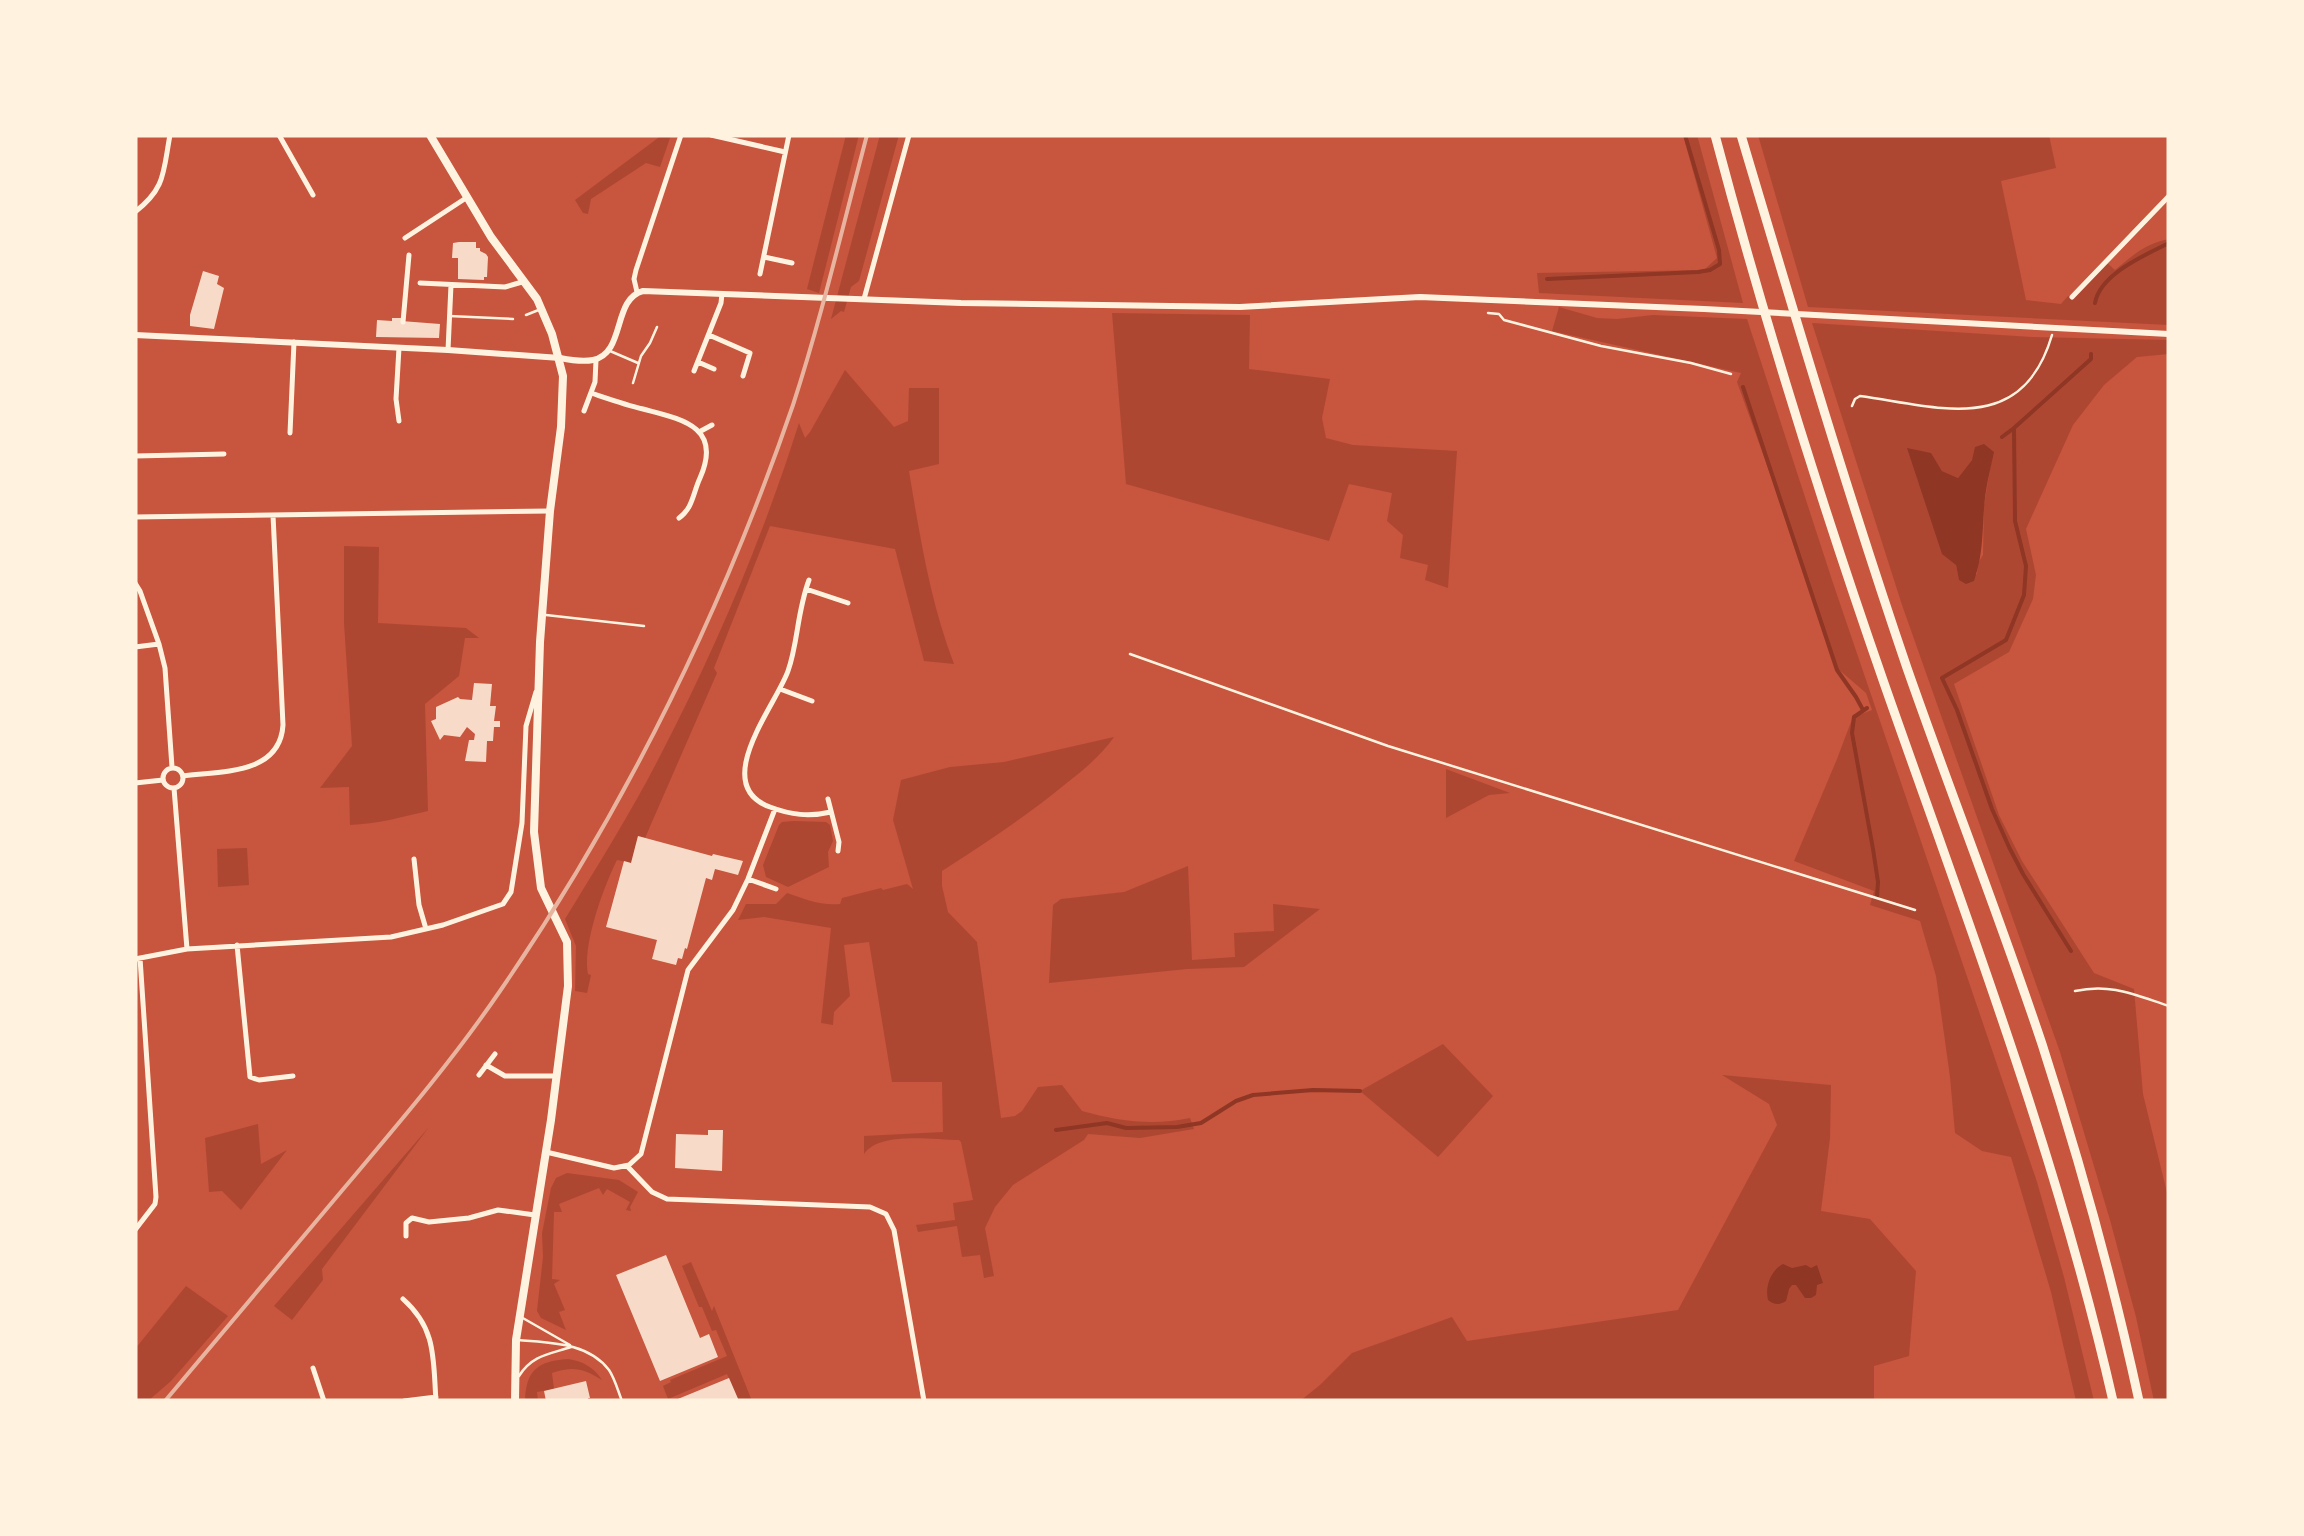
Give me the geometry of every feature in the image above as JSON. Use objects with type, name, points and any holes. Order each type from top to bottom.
[{"type":"highway","points":[[1715,135],[1832,526],[2015,1053],[2097,1332],[2113,1401]]},
{"type":"highway","points":[[1740,135],[1856,517],[2053,1080],[2083,1176],[2139,1401]]},
{"type":"main road","points":[[430,135],[466,198],[542,308],[560,358],[563,389],[563,447],[550,511],[542,615],[534,832],[542,888],[567,942],[568,986],[516,1340],[515,1401]]},
{"type":"street","points":[[135,212],[158,190],[170,135]]},
{"type":"street","points":[[279,135],[313,195]]},
{"type":"street","points":[[637,292],[636,270],[681,135]]},
{"type":"street","points":[[711,135],[785,152]]},
{"type":"street","points":[[760,274],[789,135]]},
{"type":"street","points":[[864,299],[909,135]]},
{"type":"street","points":[[2072,297],[2169,196]]},
{"type":"street","points":[[405,238],[466,198]]},
{"type":"street","points":[[404,322],[409,256]]},
{"type":"street","points":[[764,257],[792,263]]},
{"type":"street","points":[[420,283],[505,287],[524,280]]},
{"type":"street","points":[[448,350],[451,285]]},
{"type":"street","points":[[135,335],[596,360],[608,350],[627,302],[637,292],[990,304],[1240,307],[1422,297],[2169,334]]},
{"type":"street","points":[[694,371],[722,292]]},
{"type":"street","points":[[709,335],[750,353],[743,376]]},
{"type":"street","points":[[399,421],[396,399],[402,336]]},
{"type":"street","points":[[290,433],[294,342]]},
{"type":"street","points":[[584,411],[597,375],[596,360]]},
{"type":"street","points":[[698,362],[714,369]]},
{"type":"street","points":[[592,393],[682,419],[698,432],[705,446],[706,462],[691,505],[679,518]]},
{"type":"street","points":[[698,432],[712,425]]},
{"type":"street","points":[[135,456],[224,454]]},
{"type":"street","points":[[135,517],[550,511]]},
{"type":"street","points":[[183,776],[254,766],[270,757],[280,743],[284,725],[273,515]]},
{"type":"street","points":[[809,580],[800,604],[788,670],[744,766],[752,795],[764,805],[810,816],[831,812]]},
{"type":"street","points":[[135,582],[159,644],[168,692],[172,768]]},
{"type":"street","points":[[806,589],[848,603]]},
{"type":"street","points":[[135,647],[159,644]]},
{"type":"street","points":[[135,1230],[156,1200],[138,958],[187,948],[391,937],[499,906],[509,897],[512,884],[522,824],[526,726],[538,683]]},
{"type":"street","points":[[780,689],[812,701]]},
{"type":"street","points":[[172,768],[183,776],[182,784],[174,788],[166,786],[163,780],[165,771],[172,768]]},
{"type":"street","points":[[135,784],[163,780]]},
{"type":"street","points":[[174,788],[187,948]]},
{"type":"street","points":[[828,799],[838,851]]},
{"type":"street","points":[[546,1152],[614,1168],[636,1161],[644,1147],[688,970],[728,918],[748,879],[774,809]]},
{"type":"street","points":[[414,859],[419,906],[426,929]]},
{"type":"street","points":[[748,879],[776,889]]},
{"type":"street","points":[[237,945],[250,1078],[294,1076]]},
{"type":"street","points":[[479,1075],[495,1054]]},
{"type":"street","points":[[486,1065],[505,1076],[556,1076]]},
{"type":"street","points":[[627,1166],[652,1192],[667,1199],[870,1207],[886,1214],[894,1230],[924,1401]]},
{"type":"street","points":[[406,1236],[406,1223],[412,1218],[425,1222],[469,1218],[498,1210],[534,1215]]},
{"type":"street","points":[[404,1300],[420,1318],[430,1339],[436,1399],[404,1401]]},
{"type":"street","points":[[313,1368],[324,1401]]},
{"type":"lane","points":[[526,316],[542,308]]},
{"type":"lane","points":[[450,316],[513,320]]},
{"type":"lane","points":[[633,383],[638,362],[657,327]]},
{"type":"lane","points":[[608,350],[638,362]]},
{"type":"lane","points":[[542,615],[644,626]]},
{"type":"lane","points":[[520,1316],[592,1354],[612,1373],[622,1401]]},
{"type":"lane","points":[[516,1340],[572,1346]]},
{"type":"lane","points":[[515,1385],[522,1370],[537,1358],[572,1346]]},
{"type":"path","points":[[1488,313],[1590,343],[1732,374]]},
{"type":"path","points":[[1852,406],[1860,396],[1958,410],[2011,398],[2026,386],[2045,358],[2054,328]]},
{"type":"path","points":[[1130,654],[1388,746],[1915,910]]},
{"type":"path","points":[[2076,992],[2114,988],[2169,1006]]},
{"type":"shaded area","points":[[662,135],[671,135],[660,167],[646,163],[591,199],[588,214],[583,213],[575,200]]},
{"type":"shaded area","points":[[846,135],[859,135],[819,293],[807,289]]},
{"type":"shaded area","points":[[880,135],[899,135],[859,281],[851,287],[844,312],[831,319]]},
{"type":"shaded area","points":[[1683,135],[1697,135],[1743,303],[1539,293],[1537,273],[1704,270],[1717,258]]},
{"type":"shaded area","points":[[1758,135],[2049,135],[2056,168],[2001,181],[2026,300],[2061,304],[2068,296],[2073,297],[2105,261],[2115,270],[2146,247],[2169,239],[2169,325],[1808,307]]},
{"type":"shaded area","points":[[1559,307],[1597,318],[1653,315],[1747,319],[2037,1182],[2094,1401],[2076,1401],[2051,1292],[2011,1157],[1982,1151],[1955,1133],[1936,976],[1920,921],[1870,905],[1874,891],[1794,861],[1854,714],[1872,710],[1866,693],[1837,668],[1737,382],[1741,373],[1552,331]]},
{"type":"shaded area","points":[[1112,313],[1250,315],[1249,369],[1330,379],[1322,418],[1326,438],[1353,445],[1457,451],[1448,588],[1425,580],[1428,565],[1400,558],[1403,535],[1387,521],[1392,493],[1349,484],[1329,541],[1126,484]]},
{"type":"shaded area","points":[[1812,323],[2032,337],[2169,340],[2169,354],[2137,357],[2104,385],[2073,425],[2026,529],[2036,575],[2033,599],[2009,652],[1954,684],[1999,815],[2022,861],[2094,973],[2134,989],[2143,1094],[2169,1201],[2169,1401],[2154,1401],[2110,1220],[2060,1052],[1902,605]],"holes":[[[1993,452],[1984,505],[1983,555],[1977,574],[1959,579],[1931,454],[1942,471],[1958,478],[1972,460]]]},
{"type":"shaded area","points":[[845,370],[894,427],[908,421],[909,388],[939,388],[939,464],[909,471],[932,593],[954,664],[924,661],[895,549],[770,526],[714,668],[717,673],[645,838],[638,836],[631,863],[617,860],[612,871],[591,932],[587,993],[575,991],[576,946],[565,919],[638,796],[701,674],[754,550],[799,423],[805,438]]},
{"type":"shaded area","points":[[1984,444],[1994,452],[1985,495],[1979,562],[1974,581],[1966,584],[1959,580],[1956,565],[1942,554],[1907,448],[1931,453],[1942,471],[1958,478],[1972,460],[1975,447]]},
{"type":"shaded area","points":[[344,546],[379,547],[378,623],[466,628],[479,638],[465,638],[459,676],[425,704],[428,811],[350,825],[349,787],[320,788],[352,746],[344,623]]},
{"type":"shaded area","points":[[1114,737],[1049,797],[942,871],[942,886],[948,912],[977,942],[1001,1118],[1022,1111],[1038,1087],[1062,1085],[1082,1111],[1135,1121],[1190,1118],[1194,1129],[1140,1138],[1088,1134],[1013,1185],[995,1207],[985,1228],[994,1276],[984,1278],[980,1255],[962,1257],[957,1226],[918,1232],[916,1225],[955,1220],[953,1203],[973,1200],[961,1142],[894,1139],[864,1154],[864,1136],[943,1132],[942,1082],[892,1082],[869,942],[844,945],[850,996],[834,1012],[833,1025],[821,1023],[831,928],[764,917],[738,920],[746,904],[776,904],[787,893],[840,904],[842,898],[881,888],[907,884],[913,889],[893,820],[901,780],[950,767],[1004,762]]},
{"type":"shaded area","points":[[1446,769],[1510,793],[1489,795],[1446,818]]},
{"type":"shaded area","points":[[794,821],[826,822],[833,841],[828,852],[829,867],[788,887],[766,877],[763,865],[779,825]]},
{"type":"shaded area","points":[[247,848],[249,885],[218,887],[217,849]]},
{"type":"shaded area","points":[[1188,866],[1192,960],[1235,957],[1234,933],[1274,931],[1273,904],[1320,909],[1244,967],[1049,983],[1053,905],[1061,899],[1124,892]]},
{"type":"shaded area","points":[[1443,1044],[1493,1096],[1438,1157],[1360,1091]]},
{"type":"shaded area","points":[[1722,1075],[1831,1085],[1830,1138],[1821,1211],[1870,1219],[1916,1271],[1909,1356],[1874,1366],[1874,1401],[1300,1401],[1352,1353],[1452,1317],[1467,1341],[1678,1310],[1777,1125],[1769,1104]]},
{"type":"shaded area","points":[[258,1124],[261,1164],[287,1150],[241,1210],[222,1191],[209,1192],[205,1138]]},
{"type":"shaded area","points":[[429,1127],[322,1269],[323,1280],[292,1320],[274,1306]]},
{"type":"shaded area","points":[[567,1173],[619,1180],[638,1192],[631,1211],[626,1210],[630,1202],[607,1189],[603,1195],[599,1188],[559,1204],[562,1212],[554,1212],[552,1279],[560,1280],[554,1284],[565,1310],[559,1312],[566,1330],[541,1318],[537,1311],[542,1233],[551,1188],[556,1178]]},
{"type":"shaded area","points":[[691,1262],[712,1311],[714,1306],[752,1401],[739,1401],[727,1374],[668,1399],[663,1386],[670,1380],[727,1356],[716,1330],[712,1331],[699,1307],[682,1266]]},
{"type":"shaded area","points":[[1783,1264],[1792,1268],[1817,1265],[1823,1283],[1817,1285],[1816,1295],[1805,1298],[1792,1285],[1786,1301],[1777,1304],[1768,1300],[1770,1280]]},
{"type":"shaded area","points":[[186,1286],[228,1316],[171,1381],[148,1401],[135,1401],[135,1349]]},
{"type":"shaded area","points":[[568,1359],[587,1365],[602,1380],[578,1369],[559,1371],[552,1373],[554,1389],[537,1392],[538,1401],[525,1401],[535,1370],[548,1362]]},
{"type":"building","points":[[476,242],[476,248],[488,257],[487,277],[458,279],[458,258],[452,258],[453,243]]},
{"type":"building","points":[[203,271],[219,276],[217,284],[224,288],[214,329],[190,326]]},
{"type":"building","points":[[377,320],[440,324],[439,338],[376,337]]},
{"type":"building","points":[[474,683],[492,684],[490,706],[496,706],[494,721],[500,721],[500,727],[494,727],[493,741],[487,741],[486,762],[465,761],[469,740],[474,740],[475,734],[467,727],[460,737],[444,735],[440,740],[431,721],[436,719],[436,707],[458,697],[472,700]]},
{"type":"building","points":[[638,836],[743,861],[738,875],[715,869],[712,880],[706,878],[687,949],[676,965],[652,959],[657,940],[606,927],[624,861],[631,863]]},
{"type":"building","points":[[708,1130],[723,1130],[722,1171],[675,1168],[676,1134],[708,1135]]},
{"type":"building","points":[[666,1255],[700,1338],[709,1334],[718,1357],[660,1381],[616,1275]]},
{"type":"building","points":[[729,1378],[739,1401],[673,1401]]},
{"type":"building","points":[[586,1381],[589,1401],[546,1401],[544,1391]]},
{"type":"waterway","points":[[1547,279],[1698,272],[1720,264],[1685,135]]},
{"type":"waterway","points":[[2095,303],[2114,274],[2169,243]]},
{"type":"waterway","points":[[2071,951],[2009,847],[1942,678],[2006,640],[2024,595],[2026,566],[2015,521],[2014,428],[2091,359],[2091,354]]},
{"type":"waterway","points":[[1743,387],[1837,670],[1863,710]]},
{"type":"waterway","points":[[2002,437],[2014,428]]},
{"type":"waterway","points":[[1867,708],[1854,717],[1852,733],[1873,849],[1877,897]]},
{"type":"waterway","points":[[1056,1130],[1107,1123],[1126,1128],[1177,1127],[1201,1123],[1253,1095],[1360,1091]]},
{"type":"railway","points":[[165,1401],[464,1042],[546,922],[629,780],[702,634],[765,483],[813,338],[867,135]]}]
